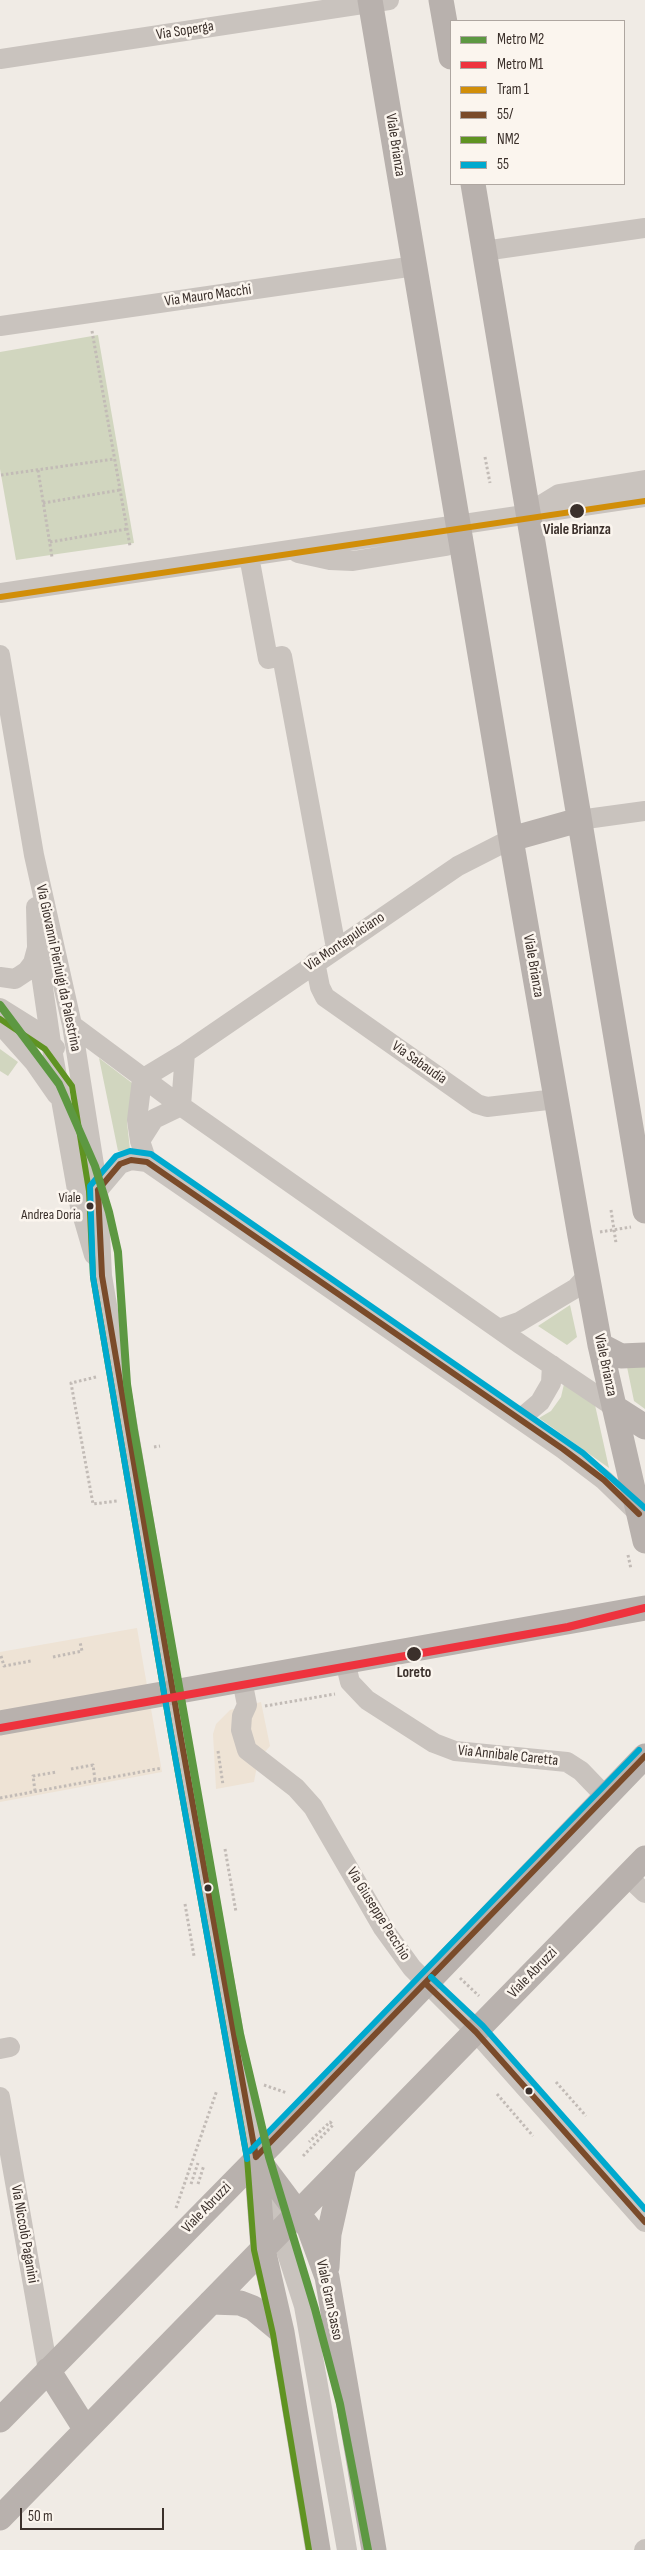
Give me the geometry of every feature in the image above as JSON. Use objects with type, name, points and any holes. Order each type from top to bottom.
[{"type":"main road","points":[[441,0],[450,51]]},
{"type":"main road","name":"Viale Brianza","points":[[377,1],[415,266],[511,840],[600,1345],[639,1514],[636,1546]]},
{"type":"main road","points":[[472,185],[579,820],[639,1219]]},
{"type":"main road","points":[[511,840],[579,820]]},
{"type":"main road","points":[[600,1345],[609,1352],[621,1356],[645,1355]]},
{"type":"main road","points":[[614,1407],[645,1427]]},
{"type":"main road","points":[[0,1723],[645,1608]]},
{"type":"main road","name":"Viale Abruzzi","points":[[0,2420],[642,1762]]},
{"type":"main road","name":"Viale Abruzzi","points":[[0,2518],[645,1858]]},
{"type":"main road","points":[[256,2158],[263,2249],[282,2332],[318,2550]]},
{"type":"main road","name":"Viale Gran Sasso","points":[[256,2158],[299,2212],[309,2228],[327,2277],[374,2550]]},
{"type":"main road","points":[[327,2277],[329,2234],[344,2167]]},
{"type":"main road","points":[[211,2302],[240,2303],[253,2308],[282,2332]]},
{"type":"main road","points":[[48,2370],[86,2430]]},
{"type":"street","name":"Via Soperga","points":[[0,59],[377,1]]},
{"type":"street","points":[[484,251],[645,228]]},
{"type":"street","name":"Via Mauro Macchi","points":[[0,326],[415,266]]},
{"type":"street","points":[[528,514],[559,494],[645,480]]},
{"type":"street","points":[[0,593],[287,550],[330,560],[362,559],[446,546],[459,524],[645,497]]},
{"type":"street","points":[[249,556],[268,658],[282,656],[336,948]]},
{"type":"street","name":"Via Giovanni Pierluigi da Palestrina","points":[[0,656],[34,855],[72,1025],[98,1190],[102,1276],[173,1692],[256,2158]]},
{"type":"street","points":[[579,820],[645,811]]},
{"type":"street","name":"Via Montepulciano","points":[[142,1079],[185,1054],[315,962],[458,866],[511,840]]},
{"type":"street","name":"Via Giovanni Pierluigi da Palestrina","points":[[34,855],[37,946],[50,1043],[63,1105],[80,1207],[102,1276]]},
{"type":"street","points":[[0,977],[15,978],[27,971],[33,962],[37,946]]},
{"type":"street","name":"Via Sabaudia","points":[[315,962],[320,987],[325,997],[477,1104],[487,1107],[556,1099]]},
{"type":"street","points":[[0,1008],[50,1043]]},
{"type":"street","points":[[0,1024],[43,1074],[63,1105]]},
{"type":"street","points":[[72,1025],[142,1079],[552,1366],[614,1407]]},
{"type":"street","name":"Via Giovanni Pierluigi da Palestrina","points":[[50,1043],[80,1082]]},
{"type":"street","points":[[181,1106],[185,1054]]},
{"type":"street","points":[[142,1079],[137,1111],[140,1141],[147,1162]]},
{"type":"street","points":[[140,1141],[154,1120],[181,1106]]},
{"type":"street","points":[[98,1190],[120,1164],[131,1160],[147,1162],[520,1419],[591,1470],[639,1514]]},
{"type":"street","points":[[499,1329],[519,1322],[576,1288],[587,1276]]},
{"type":"street","points":[[520,1419],[540,1402],[551,1383],[552,1366]]},
{"type":"street","name":"Via Annibale Caretta","points":[[345,1661],[350,1682],[367,1700],[434,1743],[455,1751],[567,1762],[581,1771],[606,1797]]},
{"type":"street","name":"Via Giuseppe Pecchio","points":[[242,1680],[247,1705],[241,1722],[241,1736],[247,1750],[296,1788],[313,1807],[383,1928],[405,1960],[425,1983],[476,2032],[645,2222]]},
{"type":"street","points":[[627,1876],[645,1893]]},
{"type":"street","name":"Via Niccolò Paganini","points":[[0,2097],[48,2370]]},
{"type":"street","name":"Viale Gran Sasso","points":[[256,2158],[304,2306],[346,2550]]},
{"type":"path","points":[[88,313],[130,546]]},
{"type":"path","points":[[485,456],[490,484]]},
{"type":"path","points":[[1,476],[114,459]]},
{"type":"path","points":[[38,470],[52,557]]},
{"type":"path","points":[[43,503],[120,490]]},
{"type":"path","points":[[50,542],[127,530]]},
{"type":"path","points":[[611,1210],[616,1243]]},
{"type":"path","points":[[592,1234],[614,1230],[639,1219]]},
{"type":"path","points":[[96,1377],[71,1382],[93,1504],[118,1501]]},
{"type":"path","points":[[154,1447],[160,1446]]},
{"type":"path","points":[[631,1569],[636,1546]]},
{"type":"path","points":[[52,1658],[82,1651],[80,1642]]},
{"type":"path","points":[[2,1656],[4,1666],[31,1661]]},
{"type":"path","points":[[262,1706],[336,1694]]},
{"type":"path","points":[[218,1752],[223,1785]]},
{"type":"path","points":[[71,1769],[93,1765],[95,1780]]},
{"type":"path","points":[[0,1798],[162,1768]]},
{"type":"path","points":[[35,1791],[33,1776],[57,1772]]},
{"type":"path","points":[[225,1849],[236,1912]]},
{"type":"path","points":[[185,1904],[194,1956]]},
{"type":"path","points":[[456,1974],[483,2000]]},
{"type":"path","points":[[556,2082],[586,2116]]},
{"type":"path","points":[[264,2085],[287,2093]]},
{"type":"path","points":[[174,2216],[216,2090]]},
{"type":"path","points":[[497,2094],[534,2136]]},
{"type":"path","points":[[303,2156],[333,2125],[330,2122],[309,2142]]},
{"type":"path","points":[[191,2184],[198,2163]]},
{"type":"path","points":[[198,2184],[204,2165]]},
{"type":"green space","points":[[98,335],[134,543],[16,560],[0,469],[0,352]]},
{"type":"green space","points":[[0,1049],[18,1062],[8,1076],[0,1071]]},
{"type":"green space","points":[[99,1058],[136,1086],[127,1122],[130,1150],[118,1151]]},
{"type":"green space","points":[[570,1305],[577,1337],[567,1345],[538,1326]]},
{"type":"green space","points":[[626,1362],[645,1364],[645,1409],[634,1401]]},
{"type":"green space","points":[[564,1384],[595,1405],[609,1468],[539,1418],[551,1411],[561,1397]]},
{"type":"shaded area","points":[[137,1628],[162,1772],[0,1802],[0,1652]]},
{"type":"shaded area","points":[[261,1702],[270,1746],[258,1760],[254,1782],[216,1789],[213,1734],[216,1724],[230,1710]]},
{"type":"metro line","name":"M2","points":[[0,1005],[59,1084],[95,1166],[109,1212],[118,1252],[127,1384],[134,1430],[240,2034],[269,2157],[315,2309],[340,2404],[368,2550]]},
{"type":"metro line","name":"M1","points":[[0,1728],[568,1627],[645,1608]]},
{"type":"tram line","name":"1","points":[[0,597],[645,501]]},
{"type":"transit line","name":"NM2","points":[[0,1019],[45,1049],[72,1086],[89,1191],[93,1277],[171,1734],[247,2158],[254,2250],[273,2334],[309,2550]]},
{"type":"transit line","name":"55","points":[[247,2159],[171,1734],[93,1277],[90,1186],[116,1156],[130,1151],[151,1154],[583,1453],[645,1508]]},
{"type":"transit line","name":"55/","points":[[98,1190],[120,1164],[131,1160],[147,1162],[563,1449],[604,1480],[639,1514]]},
{"type":"transit line","name":"55/","points":[[98,1190],[102,1276],[180,1733],[256,2157]]},
{"type":"transit line","name":"55","points":[[250,2151],[639,1750]]},
{"type":"transit line","name":"55/","points":[[256,2157],[645,1756]]},
{"type":"transit line","name":"55","points":[[431,1977],[483,2026],[645,2209]]},
{"type":"transit line","name":"55/","points":[[425,1983],[476,2032],[645,2222]]},
{"type":"place","name":"Viale Brianza","points":[[577,511]]},
{"type":"place","name":"Viale Andrea Doria","points":[[90,1206]]},
{"type":"place","name":"Loreto","points":[[414,1654]]}]
